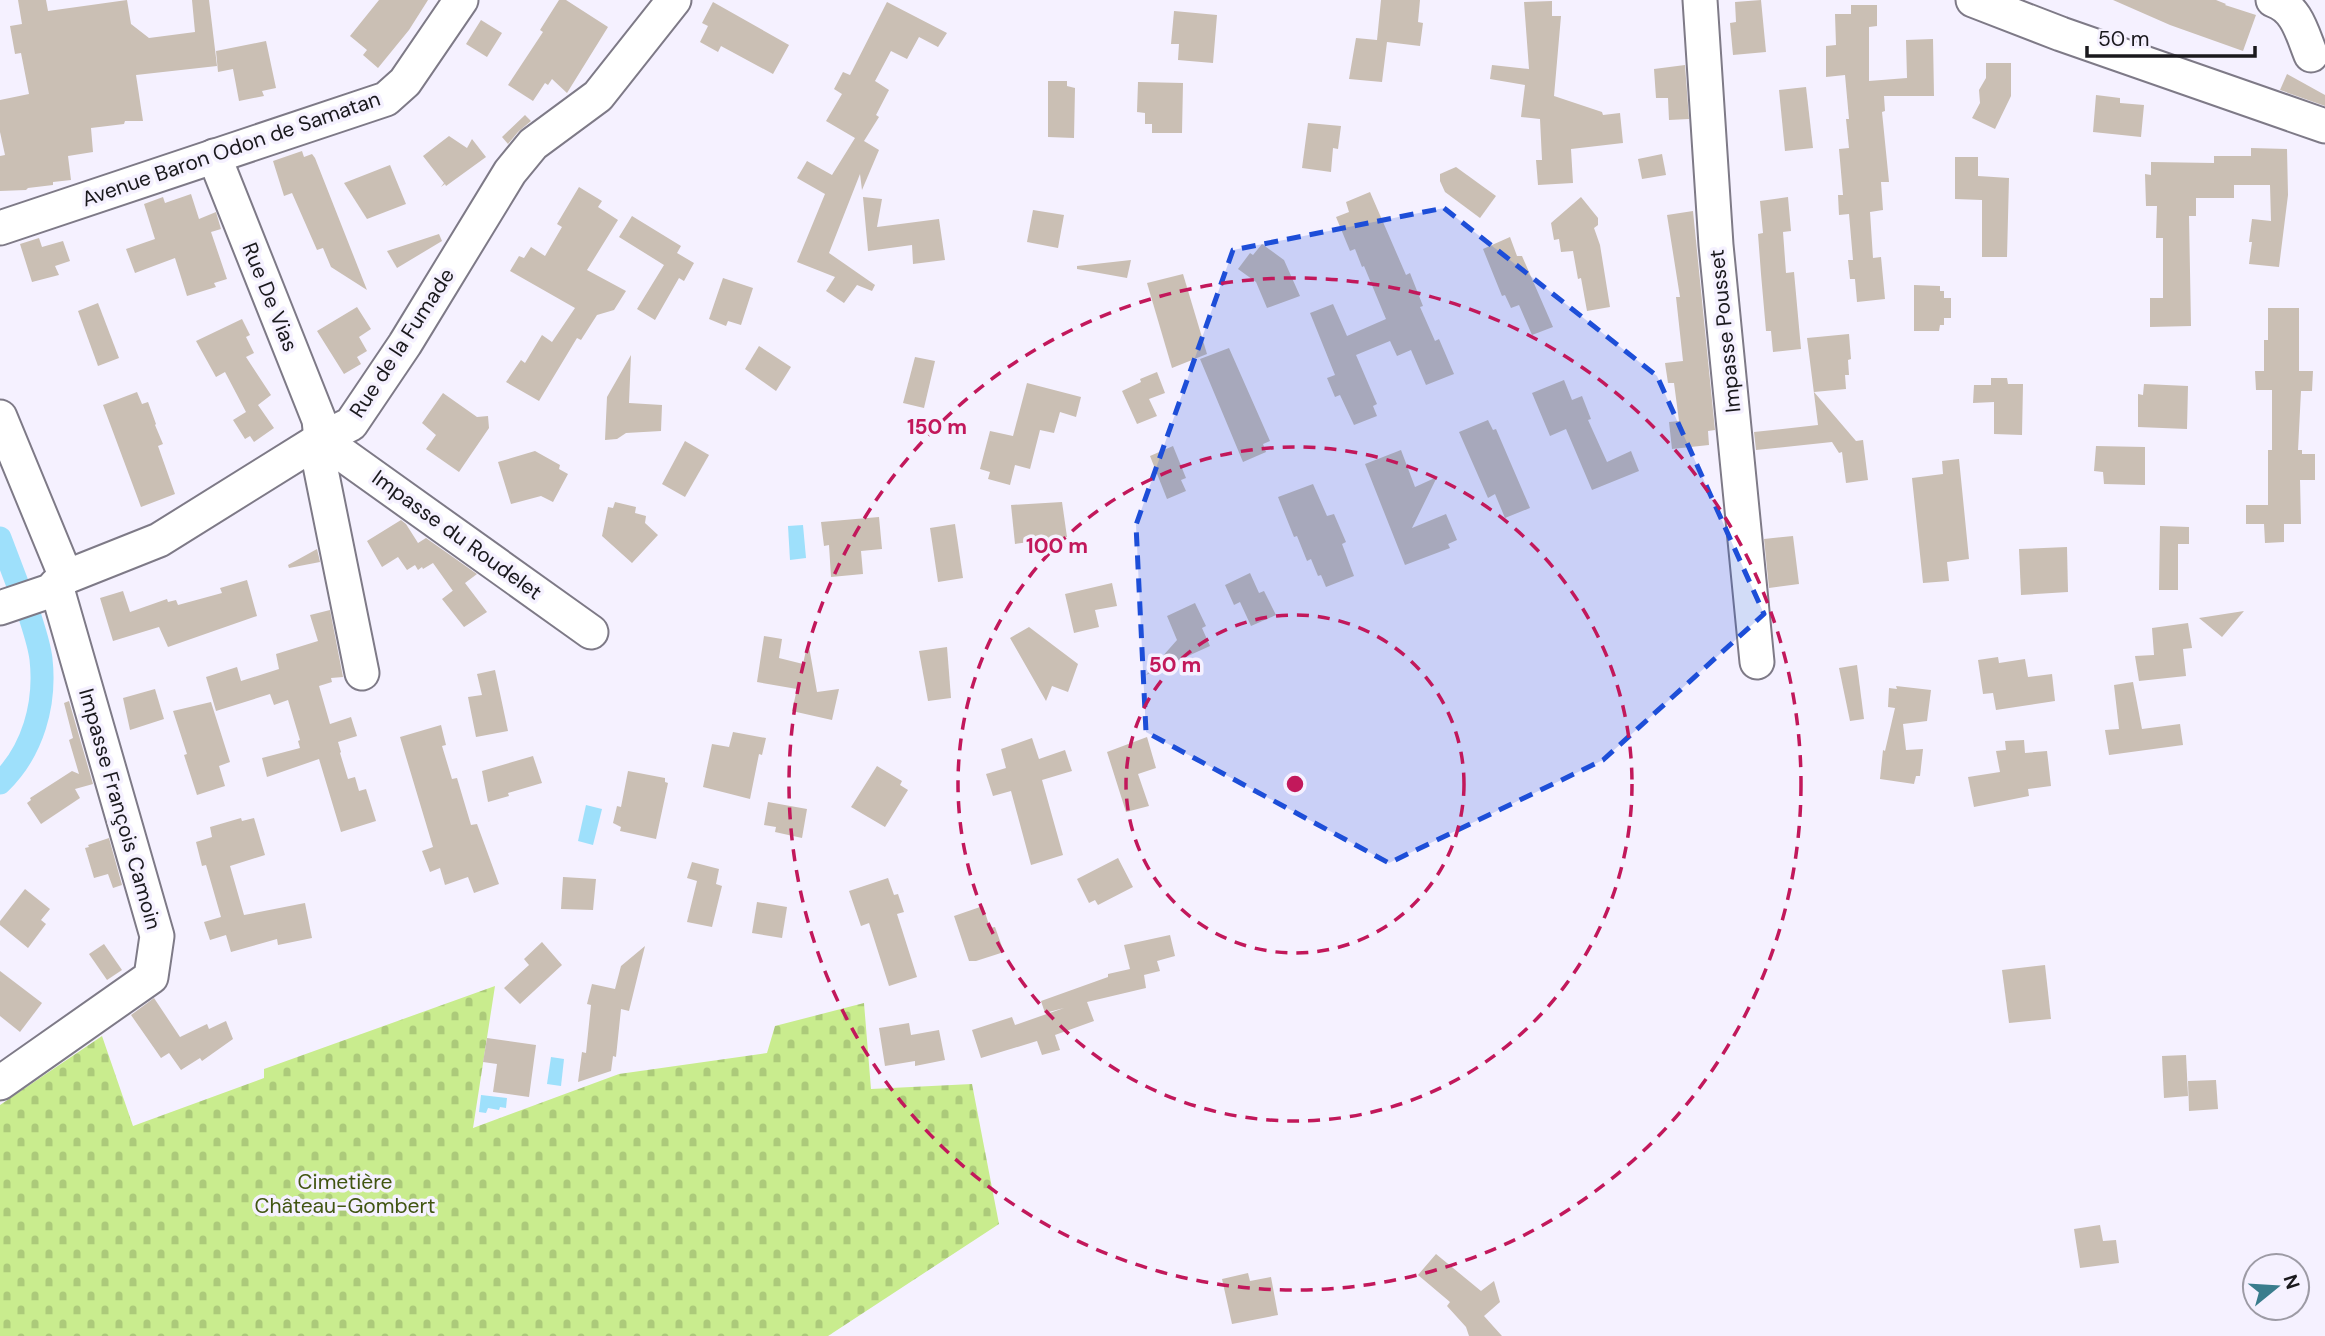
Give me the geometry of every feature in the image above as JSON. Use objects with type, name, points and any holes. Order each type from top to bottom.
[{"type":"street","name":"Avenue Baron Odon de Samatan","points":[[0,228],[386,99],[405,82],[461,0]]},
{"type":"street","name":"Rue de la Fumade","points":[[5,607],[159,540],[321,439],[351,424],[405,344],[510,172],[533,144],[597,96],[674,0]]},
{"type":"street","name":"Impasse Pousset","points":[[1700,0],[1716,245],[1757,662]]},
{"type":"street","points":[[1973,0],[2061,34],[2325,126]]},
{"type":"street","points":[[2273,0],[2282,3],[2293,13],[2311,55]]},
{"type":"street","name":"Rue De Vias","points":[[214,156],[319,420],[320,466],[362,673]]},
{"type":"street","name":"Impasse François Camoin","points":[[0,417],[57,584],[157,936],[151,977],[0,1083]]},
{"type":"street","name":"Impasse du Roudelet","points":[[321,439],[591,632]]},
{"type":"highlighted area","points":[[1444,208],[1657,376],[1764,614],[1603,760],[1389,863],[1146,732],[1136,525],[1233,250]]},
{"type":"green space","name":"Cimetière Château-Gombert","points":[[495,986],[473,1128],[619,1074],[767,1053],[775,1026],[864,1003],[871,1089],[972,1084],[999,1224],[828,1336],[0,1336],[0,1105],[102,1036],[133,1126],[264,1078],[264,1069]]},
{"type":"water","points":[[803,525],[806,558],[790,560],[788,526]]},
{"type":"water","points":[[586,805],[602,809],[593,845],[578,841]]},
{"type":"water","points":[[551,1057],[564,1059],[561,1086],[547,1084]]},
{"type":"water","points":[[481,1095],[507,1098],[506,1108],[488,1108],[486,1113],[479,1112]]},
{"type":"building","points":[[18,0],[46,0],[48,11],[127,0],[131,24],[149,38],[195,32],[192,0],[209,0],[217,66],[136,75],[143,121],[125,121],[124,124],[91,128],[93,152],[68,156],[71,180],[26,190],[0,191],[0,156],[5,155],[0,132],[0,100],[29,94],[21,53],[15,54],[10,26],[22,24]]},
{"type":"building","points":[[379,0],[428,0],[409,30],[378,68],[363,55],[367,50],[350,36]]},
{"type":"building","points":[[559,0],[566,0],[608,27],[567,93],[552,79],[548,85],[545,83],[533,101],[508,85],[543,32],[540,30]]},
{"type":"building","points":[[1381,0],[1420,0],[1418,22],[1423,23],[1420,46],[1387,42],[1382,82],[1349,79],[1356,38],[1377,40]]},
{"type":"building","points":[[1761,0],[1766,52],[1733,55],[1730,23],[1736,22],[1735,2]]},
{"type":"building","points":[[2113,0],[2216,0],[2256,15],[2243,51],[2170,25]]},
{"type":"building","points":[[1552,1],[1552,16],[1561,16],[1554,96],[1602,112],[1603,115],[1620,113],[1623,143],[1571,149],[1573,183],[1538,185],[1536,160],[1542,160],[1540,119],[1521,117],[1525,85],[1490,79],[1492,65],[1529,69],[1524,2]]},
{"type":"building","points":[[713,2],[789,45],[773,74],[721,46],[718,52],[700,42],[708,26],[702,23]]},
{"type":"building","points":[[887,2],[947,33],[938,47],[919,37],[907,59],[891,51],[875,81],[889,90],[876,115],[879,117],[864,141],[879,150],[862,190],[860,174],[829,253],[875,285],[872,291],[857,285],[844,303],[826,291],[835,277],[797,262],[825,194],[797,178],[807,161],[832,175],[855,138],[826,121],[842,94],[834,89],[843,72],[850,75]]},
{"type":"building","points":[[1851,5],[1877,5],[1877,26],[1869,27],[1869,81],[1907,78],[1906,40],[1933,39],[1934,96],[1884,96],[1885,111],[1882,112],[1889,182],[1881,182],[1883,210],[1870,212],[1873,258],[1881,257],[1885,299],[1857,302],[1855,279],[1850,279],[1848,260],[1853,260],[1849,214],[1839,215],[1838,195],[1843,195],[1839,149],[1849,148],[1845,75],[1826,77],[1826,46],[1836,45],[1835,14],[1851,14]]},
{"type":"building","points":[[1174,11],[1217,15],[1213,63],[1178,60],[1179,44],[1171,44]]},
{"type":"building","points":[[481,20],[502,33],[487,57],[466,44]]},
{"type":"building","points":[[266,41],[276,88],[262,91],[264,96],[239,101],[233,69],[218,72],[216,51]]},
{"type":"building","points":[[1986,63],[2011,63],[2011,96],[1995,129],[1972,118],[1980,103],[1979,90],[1986,78]]},
{"type":"building","points":[[1685,65],[1689,119],[1669,120],[1668,98],[1656,98],[1654,69]]},
{"type":"building","points":[[2287,74],[2325,95],[2325,106],[2280,90]]},
{"type":"building","points":[[1048,81],[1067,81],[1067,86],[1075,88],[1074,138],[1048,137]]},
{"type":"building","points":[[1138,82],[1183,83],[1182,133],[1152,133],[1152,124],[1145,124],[1145,113],[1137,112]]},
{"type":"building","points":[[1806,87],[1813,148],[1785,151],[1779,90]]},
{"type":"building","points":[[2096,95],[2120,98],[2120,103],[2144,105],[2141,137],[2093,132]]},
{"type":"building","points":[[525,115],[531,121],[508,144],[502,137]]},
{"type":"building","points":[[1308,123],[1341,126],[1338,149],[1333,148],[1331,172],[1302,168]]},
{"type":"building","points":[[449,136],[467,148],[472,139],[486,157],[441,187],[444,183],[423,156]]},
{"type":"building","points":[[2251,148],[2287,149],[2288,195],[2279,267],[2249,264],[2252,219],[2271,221],[2270,185],[2234,185],[2234,198],[2196,198],[2196,216],[2189,216],[2191,326],[2150,327],[2150,298],[2163,298],[2163,238],[2156,238],[2157,206],[2146,206],[2145,174],[2151,175],[2151,162],[2214,163],[2214,156],[2251,156]]},
{"type":"building","points":[[302,151],[304,157],[312,154],[315,158],[367,290],[331,267],[323,248],[317,250],[292,193],[284,196],[273,161]]},
{"type":"building","points":[[1662,154],[1666,175],[1642,179],[1638,159]]},
{"type":"building","points":[[1955,157],[1978,157],[1978,176],[2009,178],[2007,257],[1982,257],[1982,200],[1955,199]]},
{"type":"building","points":[[390,165],[406,204],[367,219],[344,183]]},
{"type":"building","points":[[1456,167],[1496,196],[1480,218],[1445,192],[1440,174]]},
{"type":"building","points":[[579,187],[602,201],[598,207],[618,220],[587,270],[626,291],[614,310],[597,315],[581,340],[577,338],[539,401],[506,382],[521,360],[525,363],[542,335],[552,342],[575,308],[510,271],[519,256],[524,258],[531,247],[545,256],[562,227],[557,224]]},
{"type":"building","points":[[1370,192],[1406,275],[1410,273],[1423,306],[1420,307],[1435,341],[1439,339],[1454,374],[1426,385],[1411,350],[1397,356],[1390,341],[1356,355],[1377,404],[1373,406],[1377,416],[1354,425],[1340,395],[1335,397],[1327,378],[1335,375],[1310,313],[1333,304],[1347,336],[1386,319],[1364,266],[1362,267],[1355,249],[1350,251],[1336,217],[1349,212],[1346,202]]},
{"type":"building","points":[[191,194],[199,219],[216,212],[221,229],[211,232],[227,279],[214,283],[216,287],[187,296],[175,258],[135,273],[126,249],[155,239],[144,204],[163,197],[165,203]]},
{"type":"building","points":[[863,197],[882,199],[877,227],[939,219],[945,260],[913,264],[912,245],[868,251]]},
{"type":"building","points":[[1581,197],[1598,218],[1598,225],[1594,228],[1600,245],[1610,307],[1587,311],[1573,251],[1561,252],[1559,239],[1554,240],[1551,223]]},
{"type":"building","points":[[1788,197],[1791,231],[1783,232],[1786,273],[1794,272],[1801,349],[1773,352],[1771,331],[1766,331],[1761,274],[1758,234],[1763,233],[1760,201]]},
{"type":"building","points":[[1033,210],[1064,215],[1058,248],[1027,242]]},
{"type":"building","points":[[1693,211],[1715,430],[1708,431],[1709,445],[1672,449],[1669,422],[1679,421],[1674,383],[1668,383],[1665,363],[1683,361],[1676,297],[1680,297],[1667,215]]},
{"type":"building","points":[[632,216],[681,246],[677,253],[694,263],[684,281],[679,278],[655,320],[637,309],[664,265],[619,237]]},
{"type":"building","points":[[439,234],[442,241],[397,268],[387,251]]},
{"type":"building","points":[[1510,237],[1517,256],[1522,256],[1553,327],[1532,335],[1519,305],[1511,308],[1505,295],[1502,296],[1483,249]]},
{"type":"building","points":[[39,238],[42,247],[63,241],[70,261],[55,266],[59,275],[32,282],[20,244]]},
{"type":"building","points":[[1262,244],[1284,260],[1300,296],[1267,308],[1256,282],[1238,269],[1250,253],[1253,255]]},
{"type":"building","points":[[1131,260],[1127,278],[1077,269],[1077,266]]},
{"type":"building","points":[[1183,274],[1207,354],[1172,368],[1147,283]]},
{"type":"building","points":[[723,278],[753,288],[741,325],[728,321],[726,326],[709,319]]},
{"type":"building","points":[[1914,285],[1940,286],[1940,291],[1944,291],[1944,298],[1951,298],[1951,318],[1944,318],[1944,325],[1940,325],[1939,331],[1914,331]]},
{"type":"building","points":[[98,303],[119,358],[98,366],[78,311]]},
{"type":"building","points":[[357,307],[371,329],[359,337],[367,351],[357,357],[361,364],[344,374],[317,331]]},
{"type":"building","points":[[2268,308],[2299,308],[2299,371],[2313,371],[2312,391],[2301,391],[2298,450],[2302,450],[2302,454],[2315,454],[2315,480],[2300,480],[2301,524],[2284,524],[2284,542],[2265,543],[2264,524],[2246,524],[2246,505],[2268,505],[2272,390],[2256,390],[2255,371],[2264,371]]},
{"type":"building","points":[[242,319],[250,335],[246,337],[254,353],[246,357],[271,395],[258,405],[274,428],[254,442],[250,436],[245,439],[233,420],[246,412],[225,372],[216,377],[196,341]]},
{"type":"building","points":[[1849,334],[1851,359],[1848,360],[1849,375],[1845,375],[1846,389],[1814,392],[1856,441],[1863,440],[1868,480],[1846,483],[1842,452],[1839,453],[1832,442],[1756,450],[1754,432],[1818,425],[1807,338]]},
{"type":"building","points":[[759,346],[791,367],[776,391],[745,369]]},
{"type":"building","points":[[1229,348],[1270,441],[1263,444],[1266,452],[1243,462],[1200,359]]},
{"type":"building","points":[[631,355],[629,403],[662,405],[661,431],[626,433],[617,439],[605,440],[607,397]]},
{"type":"building","points":[[915,357],[935,361],[924,408],[903,403]]},
{"type":"building","points":[[1157,372],[1165,393],[1149,399],[1157,416],[1137,424],[1122,391]]},
{"type":"building","points":[[1991,378],[2007,378],[2008,384],[2023,384],[2022,435],[1994,434],[1994,402],[1973,403],[1974,385],[1991,385]]},
{"type":"building","points":[[1564,380],[1572,400],[1582,396],[1591,419],[1588,420],[1607,462],[1631,451],[1639,471],[1592,490],[1566,429],[1550,436],[1532,393]]},
{"type":"building","points":[[1027,383],[1081,397],[1076,417],[1060,412],[1054,433],[1040,430],[1030,469],[1015,465],[1010,485],[988,479],[990,472],[980,469],[990,431],[1013,436]]},
{"type":"building","points":[[2144,384],[2188,386],[2187,429],[2138,427],[2138,394],[2143,395]]},
{"type":"building","points":[[137,392],[142,404],[148,402],[163,444],[158,446],[175,494],[141,507],[103,405]]},
{"type":"building","points":[[443,393],[477,417],[488,416],[489,428],[459,472],[426,449],[436,435],[422,423]]},
{"type":"building","points":[[1488,420],[1493,430],[1496,429],[1530,508],[1505,518],[1495,494],[1488,498],[1459,432]]},
{"type":"building","points":[[685,441],[709,455],[685,497],[662,484]]},
{"type":"building","points":[[1173,446],[1186,478],[1181,480],[1186,491],[1167,499],[1150,456]]},
{"type":"building","points":[[2096,446],[2145,447],[2145,485],[2104,484],[2103,472],[2094,471]]},
{"type":"building","points":[[1401,450],[1415,487],[1437,477],[1412,528],[1446,514],[1457,540],[1448,544],[1450,548],[1405,565],[1365,464]]},
{"type":"building","points":[[535,451],[560,465],[559,469],[568,474],[553,502],[541,496],[511,504],[498,462]]},
{"type":"building","points":[[1959,459],[1969,559],[1947,562],[1949,581],[1923,583],[1912,478],[1943,474],[1942,461]]},
{"type":"building","points":[[1313,484],[1327,516],[1334,514],[1346,542],[1342,544],[1354,576],[1326,587],[1311,559],[1307,561],[1297,536],[1294,537],[1278,497]]},
{"type":"building","points":[[615,502],[636,507],[635,513],[646,516],[645,523],[658,535],[632,563],[602,536],[608,507],[613,508]]},
{"type":"building","points":[[1062,502],[1067,537],[1015,544],[1011,505]]},
{"type":"building","points":[[879,517],[882,549],[861,551],[863,574],[831,577],[829,545],[824,546],[821,522]]},
{"type":"building","points":[[401,520],[418,543],[426,538],[477,574],[465,583],[487,612],[464,627],[442,599],[453,591],[433,563],[423,569],[422,567],[418,570],[415,565],[407,570],[398,557],[382,567],[367,541]]},
{"type":"building","points":[[955,524],[963,578],[938,582],[930,528]]},
{"type":"building","points":[[2160,526],[2189,527],[2189,544],[2178,544],[2178,590],[2159,590]]},
{"type":"building","points":[[1793,536],[1799,584],[1769,588],[1764,539]]},
{"type":"building","points":[[2067,547],[2068,592],[2021,595],[2019,549]]},
{"type":"building","points":[[317,549],[320,562],[289,568],[288,565]]},
{"type":"building","points":[[1250,573],[1259,593],[1264,591],[1276,615],[1251,626],[1240,602],[1234,605],[1225,585]]},
{"type":"building","points":[[247,580],[257,616],[168,647],[159,627],[113,641],[100,598],[123,591],[130,612],[167,599],[168,602],[176,600],[178,605],[222,593],[220,588]]},
{"type":"building","points":[[1112,583],[1117,606],[1095,610],[1099,627],[1074,633],[1065,594]]},
{"type":"building","points":[[1195,603],[1206,626],[1202,628],[1210,646],[1146,675],[1177,640],[1167,616]]},
{"type":"building","points":[[330,610],[343,677],[331,678],[332,682],[319,686],[330,724],[351,717],[357,736],[338,742],[340,753],[348,779],[355,777],[359,791],[366,789],[376,821],[341,832],[319,759],[267,777],[262,758],[300,748],[288,700],[274,705],[270,694],[216,711],[206,677],[237,667],[241,681],[279,669],[276,654],[318,641],[310,615]]},
{"type":"building","points":[[2244,611],[2222,637],[2199,618]]},
{"type":"building","points":[[2188,623],[2192,648],[2183,649],[2186,676],[2139,681],[2135,656],[2154,655],[2152,628]]},
{"type":"building","points":[[1029,627],[1078,664],[1068,692],[1052,686],[1046,701],[1010,638]]},
{"type":"building","points":[[764,636],[782,639],[779,658],[803,664],[808,641],[817,692],[839,689],[832,720],[792,711],[797,689],[757,682]]},
{"type":"building","points":[[947,647],[951,698],[928,701],[919,651]]},
{"type":"building","points":[[1998,657],[1999,663],[2025,659],[2028,677],[2052,674],[2055,701],[1996,710],[1993,693],[1983,694],[1978,660]]},
{"type":"building","points":[[1857,665],[1864,719],[1850,721],[1839,668]]},
{"type":"building","points":[[495,670],[508,731],[476,737],[468,697],[482,695],[477,674]]},
{"type":"building","points":[[2133,682],[2142,729],[2180,724],[2183,745],[2109,755],[2105,730],[2119,729],[2114,685]]},
{"type":"building","points":[[1896,686],[1931,690],[1927,721],[1903,724],[1906,750],[1923,749],[1920,776],[1916,776],[1914,784],[1880,779],[1883,750],[1885,751],[1895,708],[1888,707],[1889,688],[1897,689]]},
{"type":"building","points":[[155,689],[164,719],[130,730],[123,698]]},
{"type":"building","points":[[69,701],[93,784],[75,789],[80,798],[41,824],[27,803],[30,798],[72,771],[79,774],[69,740],[73,738],[64,703]]},
{"type":"building","points":[[211,702],[230,762],[219,766],[225,786],[197,795],[173,711]]},
{"type":"building","points":[[441,725],[446,745],[442,746],[452,779],[457,778],[471,825],[477,824],[499,884],[474,893],[468,877],[445,885],[440,868],[430,872],[422,851],[433,847],[400,737]]},
{"type":"building","points":[[733,732],[766,738],[762,755],[759,754],[750,799],[703,787],[712,744],[729,747]]},
{"type":"building","points":[[1147,737],[1156,768],[1138,774],[1149,806],[1126,812],[1107,752]]},
{"type":"building","points":[[1032,738],[1039,759],[1065,750],[1072,771],[1042,780],[1063,855],[1031,865],[1011,791],[993,796],[986,774],[1006,768],[1001,749]]},
{"type":"building","points":[[2024,740],[2025,753],[2047,751],[2051,786],[2028,789],[2029,796],[1974,807],[1968,777],[2000,772],[1996,751],[2006,750],[2005,741]]},
{"type":"building","points":[[533,756],[542,783],[488,802],[482,771]]},
{"type":"building","points":[[877,766],[902,781],[900,785],[908,790],[885,827],[851,807]]},
{"type":"building","points":[[628,771],[665,778],[668,783],[656,839],[620,831],[621,827],[613,823],[617,806],[621,807]]},
{"type":"building","points":[[768,802],[807,809],[802,838],[775,832],[776,827],[764,825]]},
{"type":"building","points":[[241,818],[242,821],[254,818],[265,855],[230,866],[244,915],[305,903],[312,938],[278,945],[277,939],[231,952],[226,935],[210,940],[204,922],[221,917],[206,865],[202,866],[196,842],[212,837],[210,827]]},
{"type":"building","points":[[109,838],[122,885],[113,888],[108,874],[94,878],[85,848]]},
{"type":"building","points":[[1118,858],[1133,887],[1098,905],[1095,900],[1089,903],[1077,879]]},
{"type":"building","points":[[692,862],[719,869],[716,884],[722,886],[712,927],[687,922],[697,881],[687,878]]},
{"type":"building","points":[[563,877],[596,879],[593,910],[561,909]]},
{"type":"building","points":[[888,878],[894,895],[898,894],[904,912],[897,914],[917,977],[889,986],[869,923],[861,926],[849,891]]},
{"type":"building","points":[[25,889],[50,909],[41,920],[46,924],[28,948],[0,925],[0,921]]},
{"type":"building","points":[[757,902],[787,907],[782,938],[752,933]]},
{"type":"building","points":[[983,906],[990,928],[995,927],[1004,952],[969,961],[954,916]]},
{"type":"building","points":[[1170,935],[1175,956],[1157,961],[1160,971],[1144,975],[1146,988],[1087,1002],[1094,1021],[1055,1035],[1060,1050],[1042,1055],[1037,1041],[981,1058],[972,1030],[1012,1017],[1015,1025],[1064,1008],[1045,1013],[1041,1001],[1108,977],[1108,974],[1130,969],[1124,945]]},
{"type":"building","points":[[542,942],[562,965],[520,1004],[504,988],[529,965],[524,959]]},
{"type":"building","points":[[104,944],[122,970],[107,980],[89,954]]},
{"type":"building","points":[[645,946],[629,1011],[621,1009],[616,1057],[613,1056],[611,1071],[578,1082],[582,1052],[586,1053],[591,1005],[587,1004],[592,984],[615,989],[621,966]]},
{"type":"building","points":[[2045,965],[2051,1019],[2009,1023],[2002,970]]},
{"type":"building","points":[[0,971],[42,1003],[20,1032],[0,1016]]},
{"type":"building","points":[[154,998],[180,1037],[207,1024],[209,1029],[226,1021],[233,1039],[202,1061],[200,1058],[181,1070],[169,1053],[161,1058],[131,1015]]},
{"type":"building","points":[[909,1023],[911,1035],[939,1030],[945,1060],[915,1066],[915,1061],[885,1066],[879,1028]]},
{"type":"building","points":[[487,1038],[536,1045],[529,1097],[493,1092],[497,1064],[483,1062]]},
{"type":"building","points":[[2186,1055],[2188,1096],[2164,1098],[2162,1056]]},
{"type":"building","points":[[2216,1080],[2218,1109],[2189,1111],[2188,1081]]},
{"type":"building","points":[[2100,1225],[2103,1241],[2116,1240],[2119,1263],[2080,1268],[2074,1229]]},
{"type":"building","points":[[1436,1254],[1481,1291],[1494,1281],[1500,1302],[1484,1316],[1502,1336],[1469,1336],[1466,1327],[1447,1306],[1450,1302],[1418,1275]]},
{"type":"building","points":[[1248,1273],[1250,1281],[1271,1277],[1278,1315],[1232,1324],[1222,1279]]},
{"type":"waterway","points":[[0,538],[19,588]]},
{"type":"waterway","points":[[0,783],[29,742],[39,710],[41,659],[27,607]]}]
